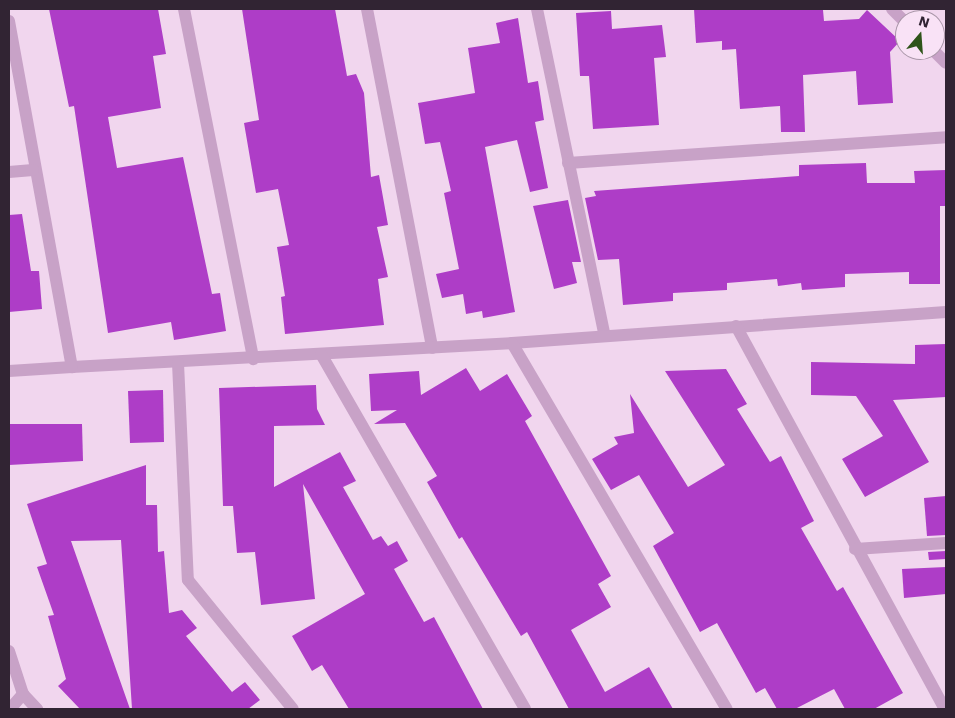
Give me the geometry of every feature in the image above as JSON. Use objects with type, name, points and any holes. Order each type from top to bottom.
[{"type":"street","points":[[184,9],[253,359]]},
{"type":"street","points":[[367,9],[432,348]]},
{"type":"street","points":[[537,9],[605,336]]},
{"type":"street","points":[[9,22],[33,170],[72,367]]},
{"type":"street","points":[[568,163],[946,137]]},
{"type":"street","points":[[9,172],[33,170]]},
{"type":"street","points":[[9,371],[178,364],[512,343],[946,312]]},
{"type":"street","points":[[736,326],[855,549],[944,709]]},
{"type":"street","points":[[512,343],[727,709]]},
{"type":"street","points":[[321,354],[525,709]]},
{"type":"street","points":[[178,364],[188,580],[293,709]]},
{"type":"street","points":[[855,549],[946,544]]},
{"type":"street","points":[[9,651],[24,694],[37,709]]},
{"type":"street","points":[[10,709],[24,694]]},
{"type":"building","points":[[49,9],[158,9],[166,54],[153,56],[161,108],[108,117],[117,168],[183,157],[212,294],[220,293],[226,331],[174,340],[171,322],[108,333],[74,106],[69,107]]},
{"type":"building","points":[[242,9],[335,9],[347,76],[356,74],[364,93],[371,177],[379,175],[388,225],[377,227],[388,277],[378,279],[384,325],[285,334],[281,297],[285,296],[277,247],[289,245],[278,189],[256,193],[244,123],[259,120]]},
{"type":"building","points":[[694,9],[823,10],[824,21],[859,19],[867,10],[895,36],[895,46],[890,52],[893,103],[858,105],[856,71],[803,75],[805,132],[781,132],[780,106],[740,109],[736,49],[722,50],[722,41],[696,43]]},
{"type":"building","points":[[611,11],[612,29],[662,25],[666,57],[654,58],[659,125],[593,129],[589,76],[580,76],[576,13]]},
{"type":"building","points":[[518,18],[528,83],[538,81],[544,120],[535,122],[548,188],[530,192],[517,140],[485,147],[515,312],[483,318],[482,311],[466,314],[463,294],[442,298],[436,274],[459,269],[444,193],[451,191],[440,142],[425,144],[418,103],[475,93],[468,48],[500,43],[496,23]]},
{"type":"building","points":[[866,163],[867,183],[915,183],[914,171],[946,170],[946,206],[940,206],[940,284],[909,284],[909,272],[845,274],[845,287],[802,290],[801,283],[778,286],[777,279],[727,283],[727,290],[673,293],[673,301],[623,305],[619,259],[598,260],[585,198],[596,196],[594,191],[799,176],[799,165]]},
{"type":"building","points":[[568,200],[581,262],[572,262],[577,283],[554,289],[533,206]]},
{"type":"building","points":[[22,214],[31,271],[39,271],[42,309],[9,312],[9,215]]},
{"type":"building","points":[[946,344],[946,397],[893,400],[929,462],[865,497],[842,459],[883,436],[856,396],[811,395],[811,362],[915,364],[915,345]]},
{"type":"building","points":[[466,368],[480,391],[507,374],[532,416],[525,421],[611,576],[598,584],[611,607],[571,630],[605,692],[649,667],[673,709],[569,709],[527,632],[521,636],[462,537],[459,539],[427,482],[437,476],[405,423],[374,424],[397,410],[371,411],[369,374],[419,371],[421,395]]},
{"type":"building","points":[[726,369],[747,404],[737,409],[770,462],[781,456],[814,521],[801,528],[837,591],[843,587],[903,693],[874,709],[845,709],[834,689],[795,709],[777,709],[765,688],[756,693],[717,623],[700,632],[653,546],[674,533],[639,475],[611,490],[592,459],[618,444],[614,437],[634,433],[630,394],[688,487],[725,465],[665,371]]},
{"type":"building","points":[[316,385],[317,409],[325,425],[274,426],[274,487],[340,452],[356,481],[343,487],[373,540],[381,536],[388,546],[397,541],[408,561],[394,569],[424,622],[434,617],[483,709],[349,709],[322,665],[312,671],[292,636],[365,594],[303,484],[315,599],[261,605],[255,552],[237,553],[233,506],[223,506],[219,388]]},
{"type":"building","points":[[163,390],[164,442],[130,443],[128,391]]},
{"type":"building","points":[[9,424],[82,424],[83,461],[9,465]]},
{"type":"building","points":[[146,465],[146,505],[157,505],[158,552],[164,551],[169,613],[182,610],[197,628],[186,636],[232,692],[245,682],[260,700],[248,709],[132,709],[121,540],[71,541],[130,709],[80,709],[58,686],[66,679],[48,616],[54,615],[37,567],[47,564],[27,504]]},
{"type":"building","points":[[946,496],[946,535],[927,536],[924,498]]},
{"type":"building","points":[[946,551],[946,559],[929,560],[928,552]]},
{"type":"building","points":[[946,567],[946,594],[904,598],[902,569]]}]
